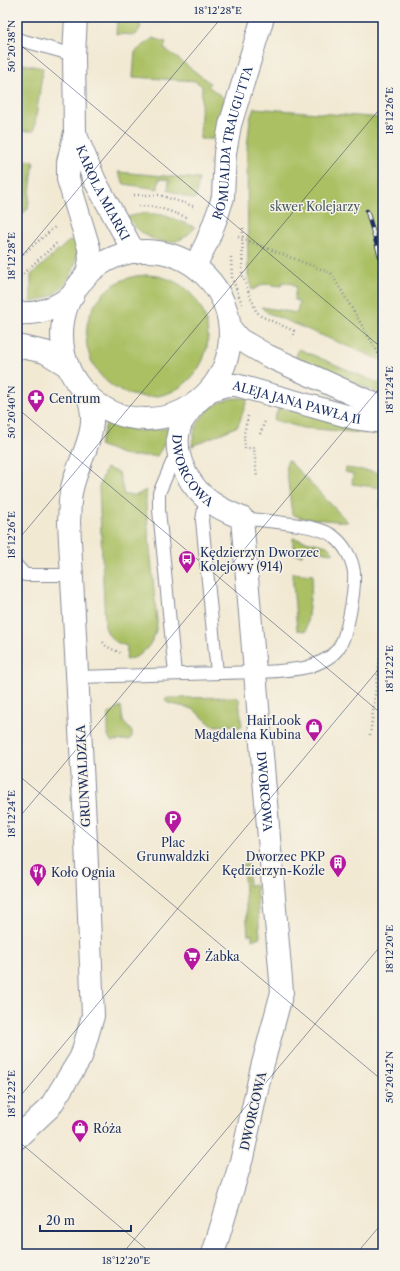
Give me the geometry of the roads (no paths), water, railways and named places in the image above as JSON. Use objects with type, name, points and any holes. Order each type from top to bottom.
[{"type":"street","name":"KAROLA MIARKI","points":[[76,17],[74,54],[75,133],[68,162],[68,179],[89,248],[89,265],[65,313],[62,329],[63,347],[68,366],[75,380],[86,394]]},
{"type":"street","name":"ROMUALDA TRAUGUTTA","points":[[195,266],[208,242],[223,197],[225,152],[230,125],[263,17]]},
{"type":"street","name":"KAROLA MIARKI","points":[[75,133],[95,181],[134,252]]},
{"type":"street","name":"DWORCOWA","points":[[78,287],[98,266],[115,257],[134,252],[157,251],[177,256],[204,273],[216,288],[226,307],[230,328],[228,356],[222,372],[180,425],[177,451],[186,476],[194,488],[228,513],[242,518],[282,992],[261,1071],[242,1158],[213,1254]]},
{"type":"street","points":[[17,313],[40,312],[54,307],[78,287]]},
{"type":"street","name":"ALEJA JANA PAWŁA II","points":[[230,328],[239,339],[257,350],[383,408]]},
{"type":"street","points":[[17,346],[44,352],[68,366]]},
{"type":"street","name":"ALEJA JANA PAWŁA II","points":[[86,394],[102,406],[115,412],[142,419],[162,418],[173,415],[227,385],[236,385],[354,418],[383,422]]},
{"type":"street","name":"GRUNWALDZKA","points":[[17,1138],[50,1107],[74,1070],[81,1057],[93,1016],[70,504],[72,488],[92,430],[92,406],[86,394]]},
{"type":"lane","points":[[17,39],[74,54]]},
{"type":"lane","points":[[175,674],[159,510],[159,493],[177,451]]},
{"type":"lane","points":[[206,498],[202,520],[217,673]]},
{"type":"lane","points":[[78,677],[256,672],[308,666],[323,660],[336,652],[344,640],[348,625],[354,572],[350,557],[343,545],[332,535],[319,529],[242,518]]},
{"type":"lane","points":[[17,566],[25,575],[73,575]]},
{"type":"railway","points":[[367,211],[383,266]]},
{"type":"place","name":"Centrum","points":[[36,413]]},
{"type":"place","name":"Kędzierzyn Dworzec Kolejowy (914)","points":[[187,574]]},
{"type":"place","name":"HairLook Magdalena Kubina","points":[[314,742]]},
{"type":"place","name":"Plac Grunwaldzki","points":[[173,834]]},
{"type":"place","name":"Dworzec PKP Kędzierzyn-Koźle","points":[[338,878]]},
{"type":"place","name":"Koło Ognia","points":[[38,887]]},
{"type":"place","name":"Żabka","points":[[192,971]]},
{"type":"place","name":"Róża","points":[[80,1143]]},
{"type":"park label","name":"skwer Kolejarzy","points":[[315,206]]}]
